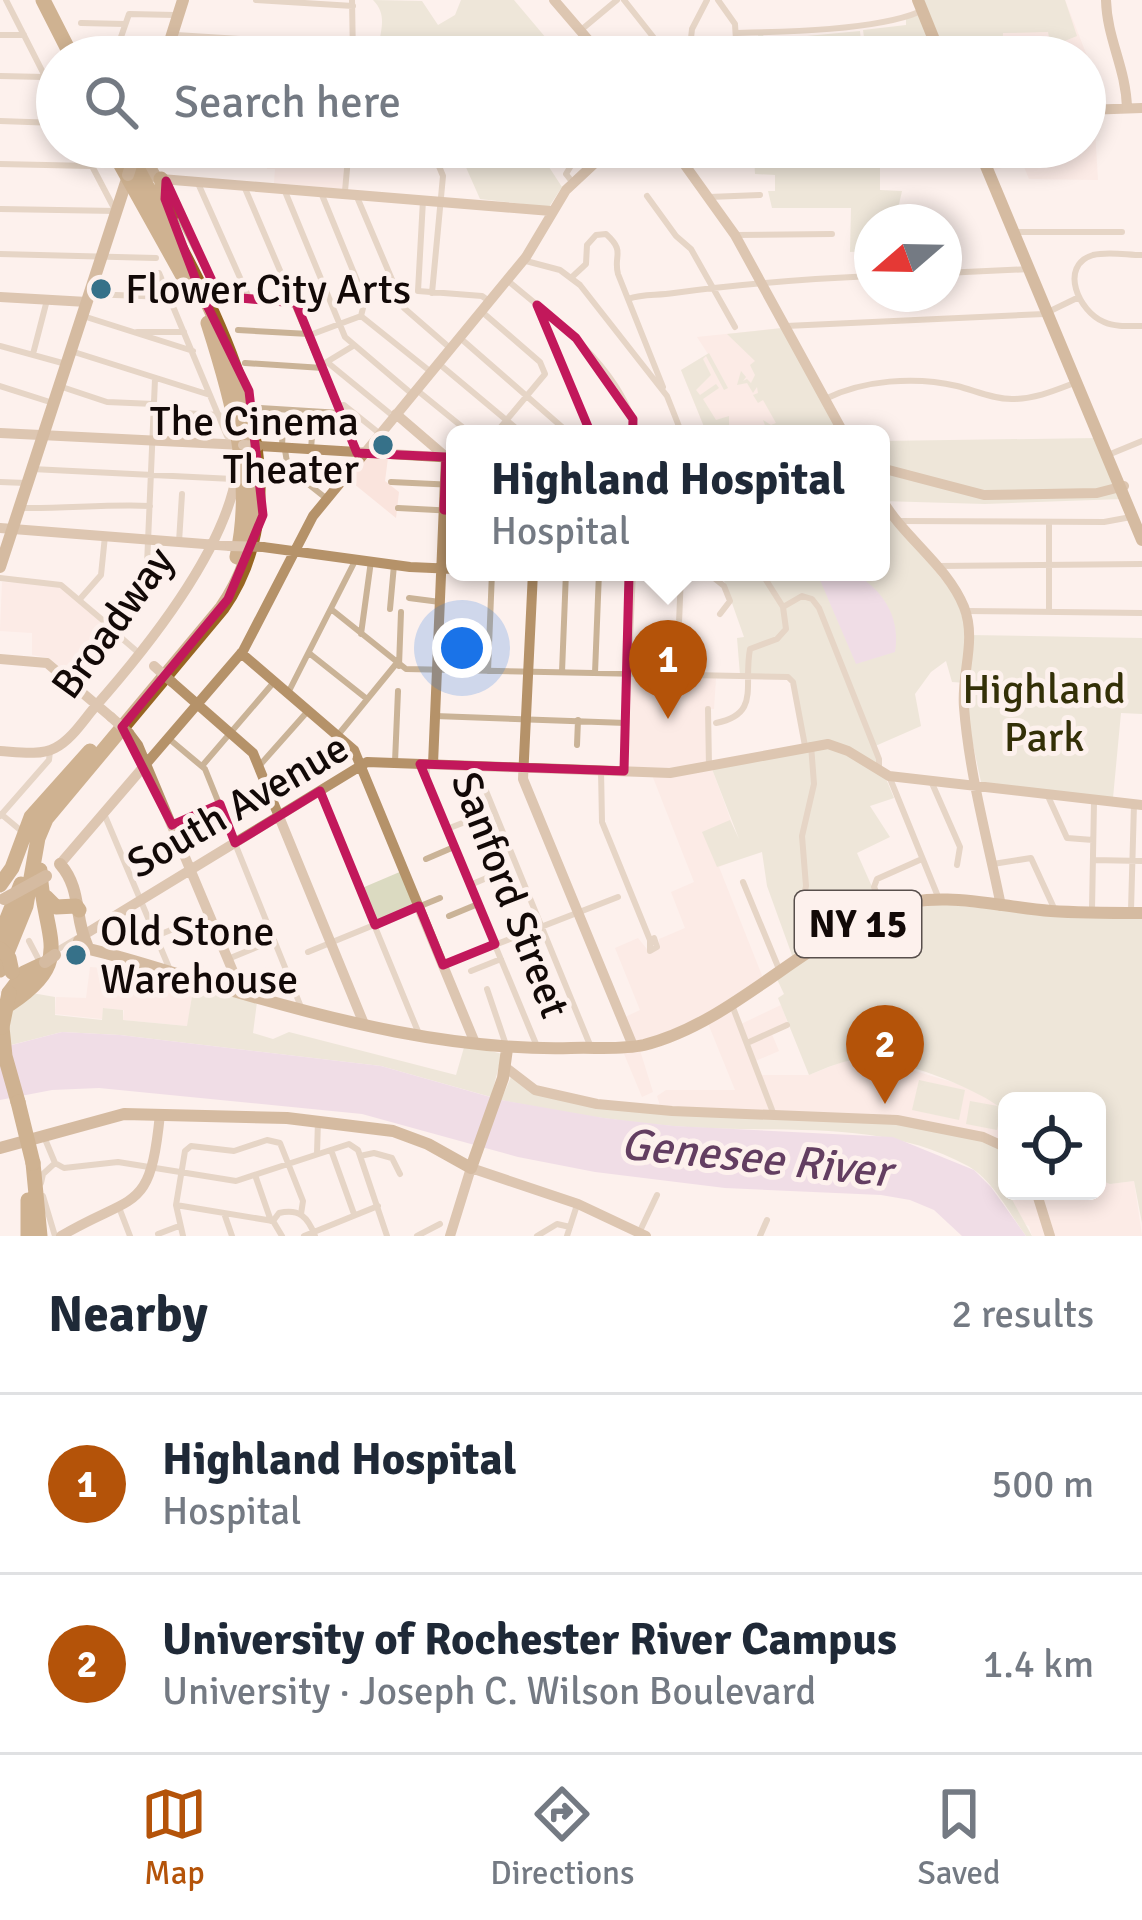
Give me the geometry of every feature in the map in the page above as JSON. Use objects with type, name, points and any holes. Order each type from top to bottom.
[{"type":"highway","points":[[47,0],[65,36]]},
{"type":"highway","points":[[47,0],[69,36]]},
{"type":"highway","points":[[128,168],[128,177],[198,293]]},
{"type":"highway","points":[[42,1235],[3,1062],[3,959],[28,901],[38,838],[47,817],[209,625],[263,520],[260,446],[247,384],[138,168]]},
{"type":"highway","points":[[163,178],[198,293]]},
{"type":"highway","points":[[211,319],[244,473],[234,582]]},
{"type":"highway","points":[[0,936],[15,905],[38,820],[234,582],[249,523],[249,454],[232,377],[211,319]]},
{"type":"highway","points":[[1,893],[31,817],[120,722]]},
{"type":"highway","points":[[3,1011],[34,986],[51,956],[44,834],[65,795]]},
{"type":"highway","points":[[44,875],[50,904],[77,908]]},
{"type":"highway","points":[[3,1011],[23,974],[47,958]]},
{"type":"highway","points":[[28,1164],[28,1191],[42,1235]]},
{"type":"main road","points":[[172,35],[183,0]]},
{"type":"main road","points":[[920,5],[933,36]]},
{"type":"main road","points":[[0,567],[7,529],[20,508],[128,168]]},
{"type":"main road","points":[[150,168],[154,176],[163,178]]},
{"type":"main road","points":[[987,168],[1142,539]]},
{"type":"main road","points":[[1,893],[60,864],[77,908],[80,938]]},
{"type":"main road","name":"NY 15","points":[[80,938],[83,948],[303,1010],[512,1049],[633,1046],[686,1028],[884,910],[939,899],[1055,911],[1137,913]]},
{"type":"main road","name":"South Avenue","points":[[47,958],[80,938]]},
{"type":"main road","points":[[473,1163],[512,1049]]},
{"type":"main road","points":[[0,1148],[117,1115],[157,1116],[318,1123],[403,1134],[473,1163]]},
{"type":"main road","points":[[318,1123],[387,1135],[446,1161],[473,1163]]},
{"type":"street","points":[[6,0],[36,58]]},
{"type":"street","points":[[256,0],[352,3],[352,36]]},
{"type":"street","points":[[554,0],[585,36]]},
{"type":"street","points":[[580,30],[620,0],[651,36]]},
{"type":"street","points":[[691,36],[707,0]]},
{"type":"street","points":[[718,0],[733,19],[736,36]]},
{"type":"street","points":[[1106,0],[1107,25],[1126,76],[1127,108]]},
{"type":"street","points":[[736,33],[803,31],[903,18],[920,5]]},
{"type":"street","points":[[121,36],[130,14],[178,15]]},
{"type":"street","points":[[81,22],[125,24]]},
{"type":"street","points":[[0,35],[24,35]]},
{"type":"street","points":[[172,35],[188,36]]},
{"type":"street","points":[[0,76],[36,77]]},
{"type":"street","points":[[1106,109],[1142,108]]},
{"type":"street","points":[[0,122],[36,123]]},
{"type":"street","points":[[0,164],[36,165]]},
{"type":"street","points":[[0,209],[116,211],[93,168]]},
{"type":"street","points":[[350,168],[351,194],[402,306],[450,348]]},
{"type":"street","points":[[432,292],[439,168]]},
{"type":"street","points":[[570,168],[566,174],[573,182]]},
{"type":"street","points":[[60,864],[241,653],[327,499],[360,453],[523,261],[551,211],[589,168]]},
{"type":"street","points":[[688,168],[735,236],[839,425]]},
{"type":"street","points":[[291,298],[219,296],[163,178],[551,211]]},
{"type":"street","points":[[196,181],[249,298]]},
{"type":"street","points":[[243,185],[360,453]]},
{"type":"street","points":[[284,188],[339,323],[353,346],[459,425]]},
{"type":"street","points":[[320,192],[365,300],[361,316]]},
{"type":"street","points":[[709,197],[760,195]]},
{"type":"street","points":[[647,196],[676,236],[691,248],[735,327]]},
{"type":"street","points":[[423,200],[418,291],[482,296],[485,306],[545,374],[503,425]]},
{"type":"street","points":[[1014,232],[1122,232]]},
{"type":"street","points":[[572,277],[586,265],[587,244],[604,233],[619,251],[616,270],[679,425]]},
{"type":"street","points":[[735,236],[832,234]]},
{"type":"street","points":[[0,254],[156,258]]},
{"type":"street","points":[[1142,255],[1088,257],[1076,272],[1077,298],[1089,313],[1105,323],[1142,326]]},
{"type":"street","points":[[523,261],[552,266],[572,277],[667,395]]},
{"type":"street","points":[[962,272],[1030,269]]},
{"type":"street","points":[[159,273],[219,415],[236,442]]},
{"type":"street","points":[[628,299],[645,292],[854,277]]},
{"type":"street","points":[[507,280],[576,338],[626,403],[634,425]]},
{"type":"street","points":[[0,299],[87,304],[167,297]]},
{"type":"street","points":[[786,326],[1048,313],[1077,298]]},
{"type":"street","points":[[33,354],[47,300]]},
{"type":"street","points":[[87,304],[134,332],[194,351]]},
{"type":"street","points":[[536,305],[587,425]]},
{"type":"street","points":[[238,330],[309,334],[361,316]]},
{"type":"street","points":[[361,316],[513,425]]},
{"type":"street","points":[[134,332],[184,332]]},
{"type":"street","points":[[459,337],[560,425]]},
{"type":"street","points":[[629,350],[643,338]]},
{"type":"street","points":[[0,346],[211,394]]},
{"type":"street","points":[[324,365],[353,346]]},
{"type":"street","points":[[245,362],[324,365],[446,453]]},
{"type":"street","points":[[68,679],[146,588],[155,379]]},
{"type":"street","points":[[825,399],[883,382],[943,384],[998,398],[1029,398],[1077,382]]},
{"type":"street","points":[[0,386],[53,403]]},
{"type":"street","points":[[59,386],[107,402],[154,404]]},
{"type":"street","points":[[260,408],[339,409],[344,405],[379,434]]},
{"type":"street","points":[[183,413],[219,415]]},
{"type":"street","points":[[283,423],[286,466],[327,499]]},
{"type":"street","points":[[311,449],[313,423]]},
{"type":"street","points":[[0,434],[236,442],[446,457]]},
{"type":"street","points":[[1108,455],[1142,441]]},
{"type":"street","name":"Broadway","points":[[0,815],[49,760],[50,751],[64,742],[140,654],[211,545],[230,505],[236,442]]},
{"type":"street","points":[[890,470],[984,495],[1097,493],[1122,487]]},
{"type":"street","points":[[0,482],[30,476],[236,479]]},
{"type":"street","points":[[392,482],[446,485]]},
{"type":"street","points":[[179,542],[182,494]]},
{"type":"street","points":[[20,508],[86,509],[102,503],[150,506]]},
{"type":"street","points":[[398,508],[446,510]]},
{"type":"street","points":[[890,513],[954,589],[966,611],[970,635],[964,701],[1001,906]]},
{"type":"street","points":[[1049,522],[1049,611]]},
{"type":"street","points":[[896,523],[1137,522]]},
{"type":"street","points":[[7,529],[263,548],[446,568]]},
{"type":"street","points":[[80,599],[102,573],[104,536]]},
{"type":"street","points":[[288,693],[356,559]]},
{"type":"street","points":[[361,634],[371,561]]},
{"type":"street","points":[[390,610],[394,564]]},
{"type":"street","points":[[935,568],[1142,564]]},
{"type":"street","points":[[430,764],[440,602],[446,576]]},
{"type":"street","points":[[0,578],[62,584],[252,751],[364,1024]]},
{"type":"street","points":[[488,671],[492,581]]},
{"type":"street","points":[[533,581],[523,779],[633,1046]]},
{"type":"street","points":[[562,672],[569,581]]},
{"type":"street","points":[[595,674],[599,581]]},
{"type":"street","points":[[624,771],[633,581]]},
{"type":"street","points":[[678,648],[681,581]]},
{"type":"street","points":[[717,581],[730,605],[720,614]]},
{"type":"street","points":[[716,723],[744,713],[750,650],[784,633],[783,608],[768,581]]},
{"type":"street","points":[[777,594],[791,601]]},
{"type":"street","points":[[783,608],[810,597],[824,615],[883,773],[939,899]]},
{"type":"street","points":[[409,598],[440,602]]},
{"type":"street","points":[[332,609],[398,665],[437,670],[790,678],[814,784],[802,836],[806,886],[799,920],[809,951]]},
{"type":"street","points":[[966,611],[1142,613]]},
{"type":"street","points":[[338,735],[398,665],[401,612]]},
{"type":"street","points":[[241,653],[352,746],[475,1043]]},
{"type":"street","points":[[309,653],[368,699]]},
{"type":"street","points":[[0,659],[45,662],[120,722],[146,763],[242,993]]},
{"type":"street","points":[[202,766],[274,682]]},
{"type":"street","points":[[395,762],[398,691]]},
{"type":"street","points":[[708,709],[709,766]]},
{"type":"street","points":[[258,768],[308,710]]},
{"type":"street","points":[[435,716],[626,723]]},
{"type":"street","points":[[577,746],[578,720]]},
{"type":"street","points":[[168,737],[202,766],[303,1010]]},
{"type":"street","name":"South Avenue","points":[[80,938],[370,762],[670,773],[808,746],[842,748],[883,773],[1138,804]]},
{"type":"street","points":[[2,754],[50,751]]},
{"type":"street","name":"Sanford Street","points":[[430,764],[427,781],[538,1048]]},
{"type":"street","points":[[476,766],[590,1047]]},
{"type":"street","points":[[601,770],[602,822],[650,940],[650,951],[657,947],[654,938]]},
{"type":"street","points":[[931,781],[961,850],[957,865]]},
{"type":"street","points":[[320,791],[419,1034]]},
{"type":"street","points":[[1047,794],[1067,838],[1094,840]]},
{"type":"street","points":[[1092,913],[1094,800]]},
{"type":"street","points":[[172,826],[220,804]]},
{"type":"street","points":[[1137,913],[1132,861],[1138,804]]},
{"type":"street","points":[[103,812],[171,973]]},
{"type":"street","points":[[0,815],[19,829]]},
{"type":"street","points":[[447,829],[478,817]]},
{"type":"street","points":[[425,860],[454,847]]},
{"type":"street","points":[[993,865],[1031,858],[1055,911]]},
{"type":"street","points":[[884,910],[874,887],[877,879],[922,859]]},
{"type":"street","points":[[1093,860],[1142,861]]},
{"type":"street","points":[[470,885],[501,872]]},
{"type":"street","points":[[743,882],[779,969]]},
{"type":"street","points":[[443,964],[631,892]]},
{"type":"street","points":[[308,952],[440,898]]},
{"type":"street","points":[[449,916],[478,904]]},
{"type":"street","points":[[156,936],[209,914]]},
{"type":"street","points":[[228,959],[274,940]]},
{"type":"street","points":[[29,941],[47,958]]},
{"type":"street","points":[[472,971],[501,958]]},
{"type":"street","points":[[487,989],[512,1049]]},
{"type":"street","points":[[730,1002],[774,1115]]},
{"type":"street","points":[[747,1043],[787,1024]]},
{"type":"street","points":[[506,1066],[542,1092],[597,1104],[897,1120],[998,1144]]},
{"type":"street","points":[[501,1084],[511,1076],[524,1081]]},
{"type":"street","points":[[55,1163],[40,1181],[42,1235],[120,1210],[140,1194],[150,1168],[157,1116]]},
{"type":"street","points":[[317,1154],[318,1123]]},
{"type":"street","points":[[44,1136],[55,1163],[64,1168],[114,1161],[232,1180],[351,1144],[360,1156],[387,1236]]},
{"type":"street","points":[[183,1236],[176,1204],[185,1151],[193,1145],[234,1151],[273,1140],[283,1146],[303,1201],[301,1214],[314,1233]]},
{"type":"street","points":[[331,1148],[354,1214]]},
{"type":"street","points":[[360,1156],[374,1153],[392,1158],[400,1174]]},
{"type":"street","points":[[452,1236],[473,1163]]},
{"type":"street","points":[[473,1163],[578,1204],[641,1235],[657,1195]]},
{"type":"street","points":[[452,1236],[473,1163]]},
{"type":"street","points":[[255,1175],[282,1236]]},
{"type":"street","points":[[1039,1200],[1050,1236]]},
{"type":"street","points":[[176,1204],[272,1221]]},
{"type":"street","points":[[537,1236],[556,1224],[569,1231],[578,1204]]},
{"type":"street","points":[[304,1236],[378,1206]]},
{"type":"street","points":[[120,1210],[130,1236]]},
{"type":"street","points":[[272,1221],[281,1212],[301,1214]]},
{"type":"street","points":[[224,1213],[232,1236]]},
{"type":"street","points":[[760,1236],[767,1220]]},
{"type":"street","points":[[417,1236],[440,1224]]},
{"type":"street","points":[[158,1234],[179,1226]]},
{"type":"highlighted area","points":[[166,181],[219,296],[296,303],[357,453],[446,457],[444,510],[494,512],[496,460],[604,465],[537,305],[576,338],[633,419],[624,771],[420,764],[495,944],[443,965],[419,906],[375,925],[320,791],[235,843],[220,804],[172,825],[122,727],[228,599],[263,515],[249,391],[200,291],[165,199]]},
{"type":"shaded area","points":[[924,0],[1065,0],[1079,36],[939,36]]},
{"type":"shaded area","points":[[345,168],[343,189],[274,183],[275,169],[267,169]]},
{"type":"shaded area","points":[[1024,168],[1097,168],[1098,180],[1029,179]]},
{"type":"shaded area","points":[[782,328],[835,425],[703,425],[681,370],[708,354],[697,337]]},
{"type":"shaded area","points":[[365,457],[388,458],[385,481],[399,492],[396,518],[348,479]]},
{"type":"shaded area","points":[[2,582],[59,585],[109,627],[69,674],[49,658],[32,655],[32,633],[0,631]]},
{"type":"shaded area","points":[[631,677],[716,678],[706,763],[683,769],[628,769]]},
{"type":"shaded area","points":[[712,769],[744,856],[719,867],[763,978],[729,1000],[739,1025],[781,1005],[788,1024],[771,1032],[779,1051],[753,1062],[772,1110],[661,1109],[657,1096],[666,1090],[735,1090],[705,1016],[638,1044],[653,1092],[642,1097],[622,1049],[634,1049],[623,1018],[640,1010],[615,948],[638,938],[650,953],[659,949],[659,939],[685,928],[671,892],[694,882],[652,775]]},
{"type":"shaded area","points":[[90,967],[145,971],[156,975],[155,981],[193,986],[188,1026],[123,1020],[124,1010],[104,1008],[102,1019],[55,1014],[56,997],[86,998]]},
{"type":"shaded area","points":[[871,1058],[972,1088],[998,1105],[998,1145],[776,1112],[761,1075],[809,1075],[847,1060]]},
{"type":"shaded area","points":[[1134,1181],[1142,1236],[1032,1236],[1029,1226],[1007,1200],[1106,1200],[1106,1182]]},
{"type":"green space","points":[[373,0],[422,1],[438,25],[455,15],[461,0],[514,0],[544,36],[380,36]]},
{"type":"green space","points":[[924,0],[1065,0],[1077,36],[1049,36],[1048,32],[939,36]]},
{"type":"green space","points":[[919,15],[928,36],[864,36],[863,30],[906,25],[906,19]]},
{"type":"green space","points":[[860,31],[860,36],[807,36]]},
{"type":"green space","points":[[466,168],[550,168],[562,187],[549,207],[480,199]]},
{"type":"green space","points":[[755,168],[880,168],[880,190],[902,191],[899,204],[854,204],[854,252],[850,252],[851,208],[772,208],[768,191],[775,191],[775,175],[755,174]]},
{"type":"green space","points":[[782,328],[835,425],[771,425],[776,423],[763,400],[758,403],[753,395],[757,387],[753,393],[747,383],[737,385],[741,371],[746,377],[743,381],[751,383],[755,375],[750,365],[755,361],[727,334]]},
{"type":"green space","points":[[709,353],[728,388],[724,390],[706,356],[703,359],[711,375],[696,390],[700,395],[716,384],[719,388],[703,399],[716,420],[729,416],[729,425],[703,425],[681,370]]},
{"type":"green space","points":[[1097,438],[1122,499],[985,504],[890,501],[890,441]]},
{"type":"green space","name":"Highland Park","points":[[890,514],[956,597],[968,635],[1142,638],[1142,714],[1121,713],[1113,798],[981,782],[968,722],[966,683],[952,682],[946,661],[915,694],[921,726],[873,747],[894,798],[870,806],[890,837],[857,853],[881,907],[793,958],[767,886],[762,852],[717,867],[702,832],[730,820],[739,839],[712,769],[807,749],[792,678],[740,675],[737,638],[744,637],[724,581],[890,581]]},
{"type":"green space","points":[[402,871],[416,906],[376,923],[362,888]]},
{"type":"green space","points":[[940,904],[1142,918],[1142,1223],[1134,1181],[1106,1182],[1106,1092],[998,1092],[998,1106],[934,1075],[878,1060],[857,1059],[809,1075],[778,998],[784,994],[776,977],[886,913]]},
{"type":"green space","points":[[194,984],[257,1002],[253,1033],[273,1039],[289,1032],[456,1075],[465,1044],[502,1054],[491,1097],[381,1066],[120,1035],[62,1032],[7,1046],[5,1011],[32,993],[55,997],[55,1015],[102,1020],[103,1008],[123,1010],[123,1020],[187,1026]]},
{"type":"green space","points":[[511,1077],[565,1100],[887,1121],[987,1140],[998,1146],[998,1196],[968,1166],[898,1140],[823,1131],[629,1122],[501,1100]]},
{"type":"green space","points":[[919,1080],[965,1090],[959,1120],[912,1110]]},
{"type":"green space","points":[[970,1101],[998,1106],[997,1130],[966,1124]]},
{"type":"green space","points":[[1001,1200],[1012,1200],[1032,1236],[1026,1236]]},
{"type":"water","points":[[820,581],[865,581],[881,596],[892,616],[895,652],[856,664]]},
{"type":"water","name":"Genesee River","points":[[62,1032],[120,1035],[381,1066],[501,1100],[604,1118],[893,1137],[974,1170],[1026,1236],[962,1236],[934,1210],[881,1195],[725,1188],[595,1172],[518,1157],[362,1114],[99,1088],[52,1090],[0,1100],[0,1048]]},
{"type":"place","name":"Flower City Arts","points":[[101,289]]},
{"type":"place","name":"The Cinema Theater","points":[[383,445]]},
{"type":"place","name":"Highland Hospital","points":[[668,719]]},
{"type":"place","name":"Old Stone Warehouse","points":[[76,955]]},
{"type":"place","name":"University of Rochester River Campus","points":[[885,1104]]}]
